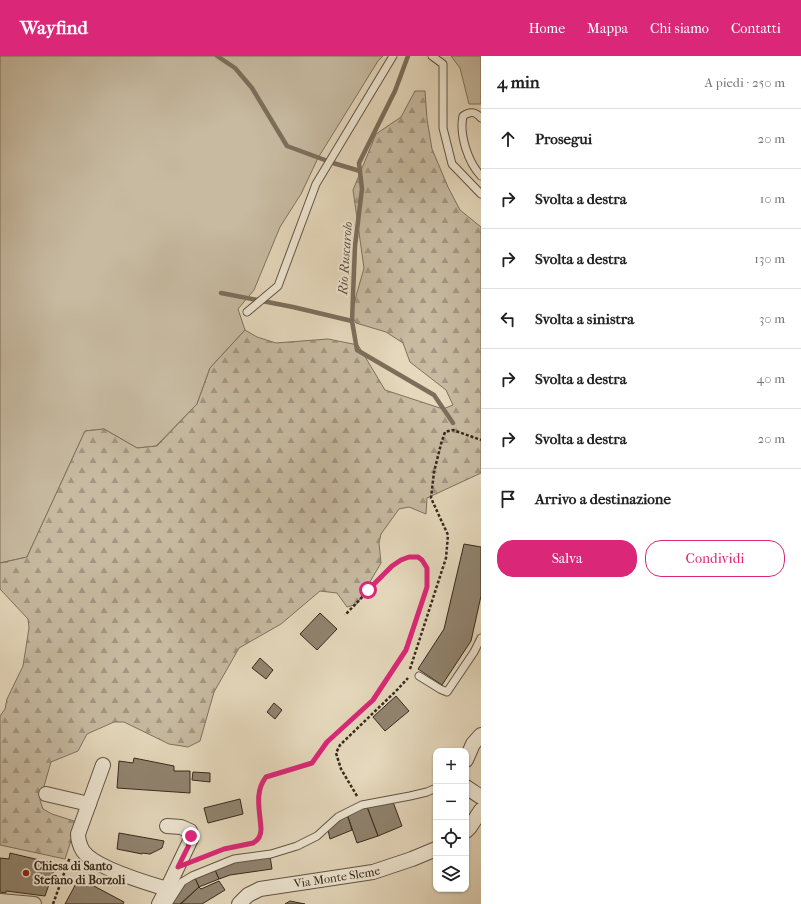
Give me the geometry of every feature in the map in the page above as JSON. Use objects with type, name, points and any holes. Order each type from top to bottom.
[{"type":"street","points":[[469,753],[473,744],[481,735]]},
{"type":"street","points":[[103,765],[78,834],[78,840],[81,846],[90,858],[126,875],[167,889]]},
{"type":"street","points":[[469,789],[481,797]]},
{"type":"street","points":[[46,794],[89,804]]},
{"type":"street","points":[[469,828],[481,810]]},
{"type":"street","points":[[159,904],[191,839],[190,831],[181,827],[166,826]]},
{"type":"street","name":"Via Monte Sleme","points":[[238,904],[248,895],[260,888],[373,872],[433,850]]},
{"type":"street","points":[[0,901],[34,904]]},
{"type":"lane","points":[[247,312],[278,286],[316,184],[393,56]]},
{"type":"lane","points":[[432,56],[443,64],[443,128],[452,164],[481,194]]},
{"type":"lane","points":[[481,118],[475,112],[468,112],[463,116],[461,124],[463,138],[469,158],[481,176]]},
{"type":"lane","points":[[419,676],[447,692],[474,652],[481,638]]},
{"type":"lane","points":[[168,904],[182,882],[192,876],[234,858],[271,854],[297,846],[317,836],[338,817],[362,805],[410,796],[433,789]]},
{"type":"path","points":[[362,805],[341,769],[336,753],[340,745],[407,679],[415,657],[446,558],[448,535],[431,498],[434,472],[445,432],[453,430],[481,440]]},
{"type":"path","points":[[178,867],[224,849],[257,841],[261,834],[258,793],[262,782],[266,777],[312,763],[327,742],[373,700],[406,650],[427,587],[427,568],[422,560],[418,557],[409,557],[392,566],[345,615]]},
{"type":"path","points":[[53,904],[78,834]]},
{"type":"green space","points":[[0,56],[383,56],[378,61],[318,158],[301,194],[280,227],[254,290],[238,309],[245,330],[210,368],[197,404],[156,446],[137,448],[104,429],[85,431],[27,557],[0,563]]},
{"type":"green space","points":[[451,56],[481,56],[481,104],[469,104],[460,68]]},
{"type":"green space","points":[[415,91],[425,91],[427,119],[432,149],[448,187],[460,210],[481,227],[481,473],[427,498],[426,514],[409,507],[399,509],[381,534],[379,543],[381,563],[357,604],[347,607],[337,593],[320,591],[281,624],[239,648],[214,692],[200,741],[188,747],[169,744],[124,722],[114,722],[87,734],[78,751],[51,762],[40,800],[43,809],[52,814],[77,822],[65,859],[0,845],[0,716],[5,709],[7,699],[23,666],[29,628],[28,619],[0,589],[0,563],[27,557],[85,431],[104,429],[137,448],[157,446],[197,404],[210,368],[245,330],[257,337],[276,343],[328,339],[358,345],[385,390],[443,409],[453,405],[446,390],[410,362],[403,343],[386,332],[356,323],[351,314],[364,268],[353,190],[376,134],[401,117]]},
{"type":"building","points":[[464,544],[481,547],[481,596],[471,641],[442,685],[418,669],[444,629]]},
{"type":"building","points":[[320,613],[337,629],[317,650],[300,634]]},
{"type":"building","points":[[260,658],[273,670],[266,679],[252,668]]},
{"type":"building","points":[[396,696],[409,711],[385,731],[373,717]]},
{"type":"building","points":[[274,703],[282,710],[275,719],[267,712]]},
{"type":"building","points":[[134,758],[174,766],[174,771],[190,771],[190,793],[117,788],[119,761],[133,763]]},
{"type":"building","points":[[193,772],[210,773],[210,782],[192,780]]},
{"type":"building","points":[[240,799],[243,814],[208,823],[204,808]]},
{"type":"building","points":[[393,802],[402,826],[378,836],[367,807]]},
{"type":"building","points":[[367,807],[378,836],[357,843],[347,814]]},
{"type":"building","points":[[347,814],[352,830],[330,839],[328,830]]},
{"type":"building","points":[[119,833],[164,841],[162,848],[150,854],[142,854],[117,849]]},
{"type":"building","name":"Chiesa di Santo Stefano di Borzoli","points":[[10,853],[56,864],[45,896],[6,891],[6,893],[0,892],[0,858],[9,859]]},
{"type":"building","points":[[270,856],[272,869],[230,875],[219,879],[214,868],[229,863]]},
{"type":"building","points":[[214,868],[219,879],[199,887],[194,876]]},
{"type":"building","points":[[194,876],[199,887],[180,904],[171,903],[184,882]]},
{"type":"building","points":[[79,878],[124,902],[123,904],[65,904]]},
{"type":"building","points":[[219,881],[225,890],[202,904],[181,904],[199,887],[201,889]]},
{"type":"building","points":[[290,901],[305,904],[285,904]]},
{"type":"waterway","points":[[217,56],[235,68],[252,88],[287,146],[360,171]]},
{"type":"waterway","name":"Rio Ruscarolo","points":[[408,56],[395,91],[359,163],[362,189],[355,246],[352,321],[357,350],[434,395],[453,423]]},
{"type":"waterway","points":[[221,293],[293,307],[352,321]]},
{"type":"place","name":"Chiesa di Santo Stefano di Borzoli","points":[[26,873]]},
{"type":"route","points":[[191,836],[188,847],[178,867],[224,849],[257,841],[261,834],[258,793],[262,782],[266,777],[312,763],[316,759],[322,747],[373,700],[406,650],[427,587],[427,568],[418,557],[409,557],[392,566],[368,590]]}]
